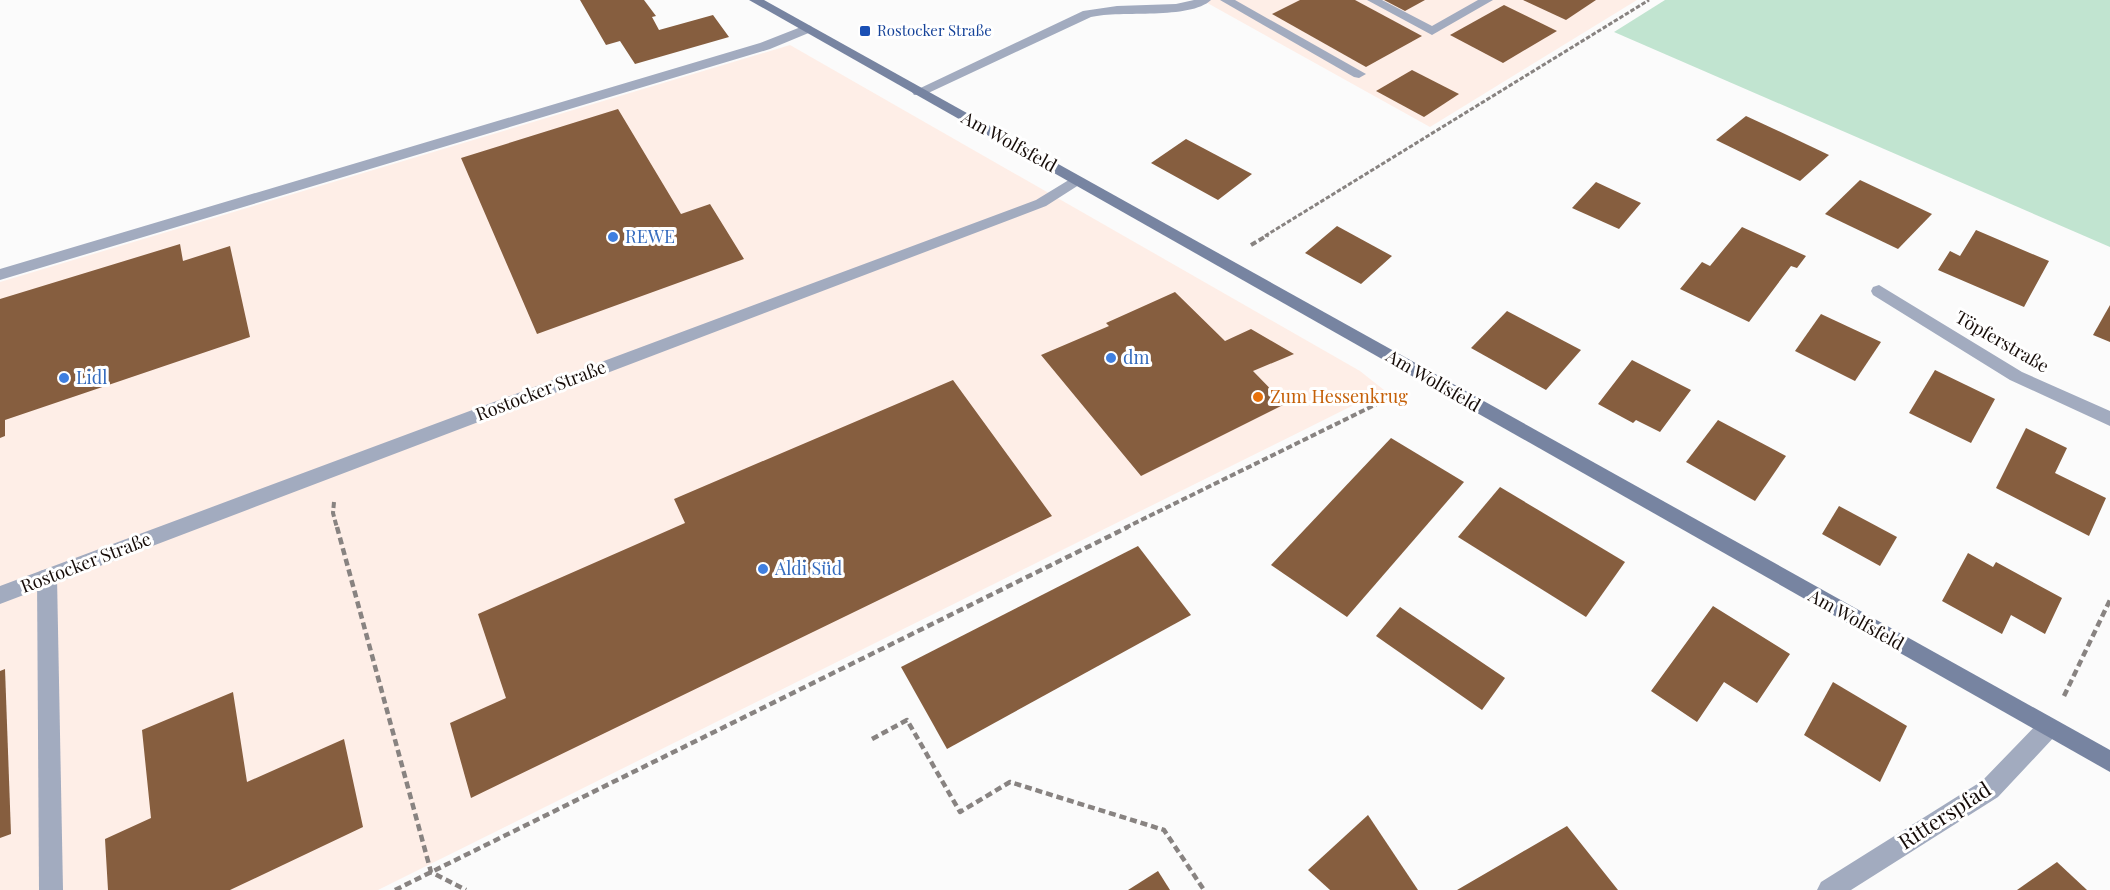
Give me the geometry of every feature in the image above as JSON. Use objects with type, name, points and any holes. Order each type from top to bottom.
[{"type":"street","name":"Am Wolfsfeld","points":[[755,0],[2110,762]]},
{"type":"street","points":[[919,92],[1103,9],[1170,10],[1205,0]]},
{"type":"street","points":[[1226,0],[1359,74]]},
{"type":"street","points":[[1373,0],[1432,31],[1487,0]]},
{"type":"street","points":[[0,275],[765,46],[806,29]]},
{"type":"street","name":"Rostocker Straße","points":[[0,595],[1041,203],[1077,180]]},
{"type":"street","name":"Töpferstraße","points":[[1879,291],[2016,376],[2110,419]]},
{"type":"street","points":[[47,577],[51,890]]},
{"type":"street","name":"Ritterspfad","points":[[1829,890],[1990,789],[2048,728]]},
{"type":"path","points":[[1222,262],[1649,0]]},
{"type":"path","points":[[395,890],[1384,402],[1423,376]]},
{"type":"path","points":[[339,467],[333,513],[431,872],[466,890]]},
{"type":"path","points":[[2048,728],[2110,600]]},
{"type":"path","points":[[872,739],[907,720],[960,812],[1010,782],[1164,830],[1204,890]]},
{"type":"shaded area","points":[[1202,0],[1637,0],[1430,127]]},
{"type":"shaded area","points":[[790,45],[1360,371],[1384,390],[378,890],[0,890],[0,282]]},
{"type":"green space","points":[[1665,0],[2110,0],[2110,247],[1614,32]]},
{"type":"building","points":[[580,0],[644,0],[656,16],[652,17],[659,30],[713,15],[729,37],[635,64],[620,41],[606,45]]},
{"type":"building","points":[[1300,0],[1355,0],[1422,36],[1366,67],[1272,14]]},
{"type":"building","points":[[1384,0],[1425,0],[1405,11]]},
{"type":"building","points":[[1523,0],[1596,0],[1566,20]]},
{"type":"building","points":[[1504,5],[1557,31],[1503,63],[1450,35]]},
{"type":"building","points":[[1412,70],[1459,94],[1424,117],[1376,91]]},
{"type":"building","name":"REWE","points":[[618,109],[681,214],[710,204],[744,259],[537,334],[461,158]]},
{"type":"building","points":[[1746,116],[1829,155],[1800,181],[1716,140]]},
{"type":"building","points":[[1186,139],[1252,174],[1218,200],[1151,163]]},
{"type":"building","points":[[1860,180],[1932,214],[1898,249],[1825,214]]},
{"type":"building","points":[[1596,182],[1641,203],[1619,229],[1572,208]]},
{"type":"building","points":[[1337,226],[1392,256],[1361,284],[1305,253]]},
{"type":"building","points":[[1742,227],[1806,256],[1797,268],[1791,266],[1749,322],[1680,289],[1702,262],[1710,266]]},
{"type":"building","points":[[1976,230],[2049,261],[2024,307],[1938,270],[1950,251],[1960,256]]},
{"type":"building","name":"Lidl","points":[[180,244],[183,261],[230,246],[250,337],[5,420],[5,436],[0,438],[0,299]]},
{"type":"building","points":[[1175,292],[1225,341],[1251,329],[1294,354],[1253,371],[1285,404],[1141,476],[1041,355],[1109,326],[1106,323]]},
{"type":"building","points":[[2110,305],[2110,342],[2093,335]]},
{"type":"building","points":[[1507,311],[1581,350],[1546,390],[1471,348]]},
{"type":"building","points":[[1821,314],[1881,342],[1855,381],[1795,351]]},
{"type":"building","points":[[1632,360],[1691,390],[1660,432],[1636,420],[1633,423],[1598,404]]},
{"type":"building","points":[[1935,370],[1995,399],[1971,443],[1909,413]]},
{"type":"building","name":"Aldi Süd","points":[[953,380],[1052,516],[471,798],[450,723],[506,698],[478,614],[685,523],[674,499]]},
{"type":"building","points":[[1718,420],[1786,456],[1755,501],[1686,462]]},
{"type":"building","points":[[2026,428],[2067,448],[2055,473],[2106,498],[2089,536],[1996,488]]},
{"type":"building","points":[[1391,438],[1464,482],[1347,617],[1271,565]]},
{"type":"building","points":[[1500,487],[1625,562],[1586,617],[1458,537]]},
{"type":"building","points":[[1839,506],[1897,537],[1880,566],[1822,534]]},
{"type":"building","points":[[1138,546],[1191,615],[947,749],[901,667]]},
{"type":"building","points":[[1968,553],[1993,567],[1996,562],[2062,598],[2045,634],[2011,615],[2002,634],[1942,601]]},
{"type":"building","points":[[1713,606],[1790,654],[1757,703],[1724,682],[1697,722],[1651,691]]},
{"type":"building","points":[[1400,607],[1505,678],[1482,710],[1376,636]]},
{"type":"building","points":[[5,669],[11,834],[0,838],[0,671]]},
{"type":"building","points":[[1833,682],[1907,726],[1880,782],[1804,735]]},
{"type":"building","points":[[233,692],[247,782],[344,739],[363,827],[230,890],[108,890],[105,839],[151,818],[142,730]]},
{"type":"building","points":[[1368,815],[1418,890],[1330,890],[1308,870]]},
{"type":"building","points":[[1567,826],[1618,890],[1457,890],[1500,865]]},
{"type":"building","points":[[2057,862],[2087,890],[2017,890]]},
{"type":"building","points":[[1158,871],[1170,890],[1128,890]]},
{"type":"place","name":"Rostocker Straße","points":[[865,31]]},
{"type":"place","name":"REWE","points":[[613,237]]},
{"type":"place","name":"dm","points":[[1111,358]]},
{"type":"place","name":"Lidl","points":[[64,378]]},
{"type":"place","name":"Zum Hessenkrug","points":[[1258,397]]},
{"type":"place","name":"Aldi Süd","points":[[763,569]]}]
